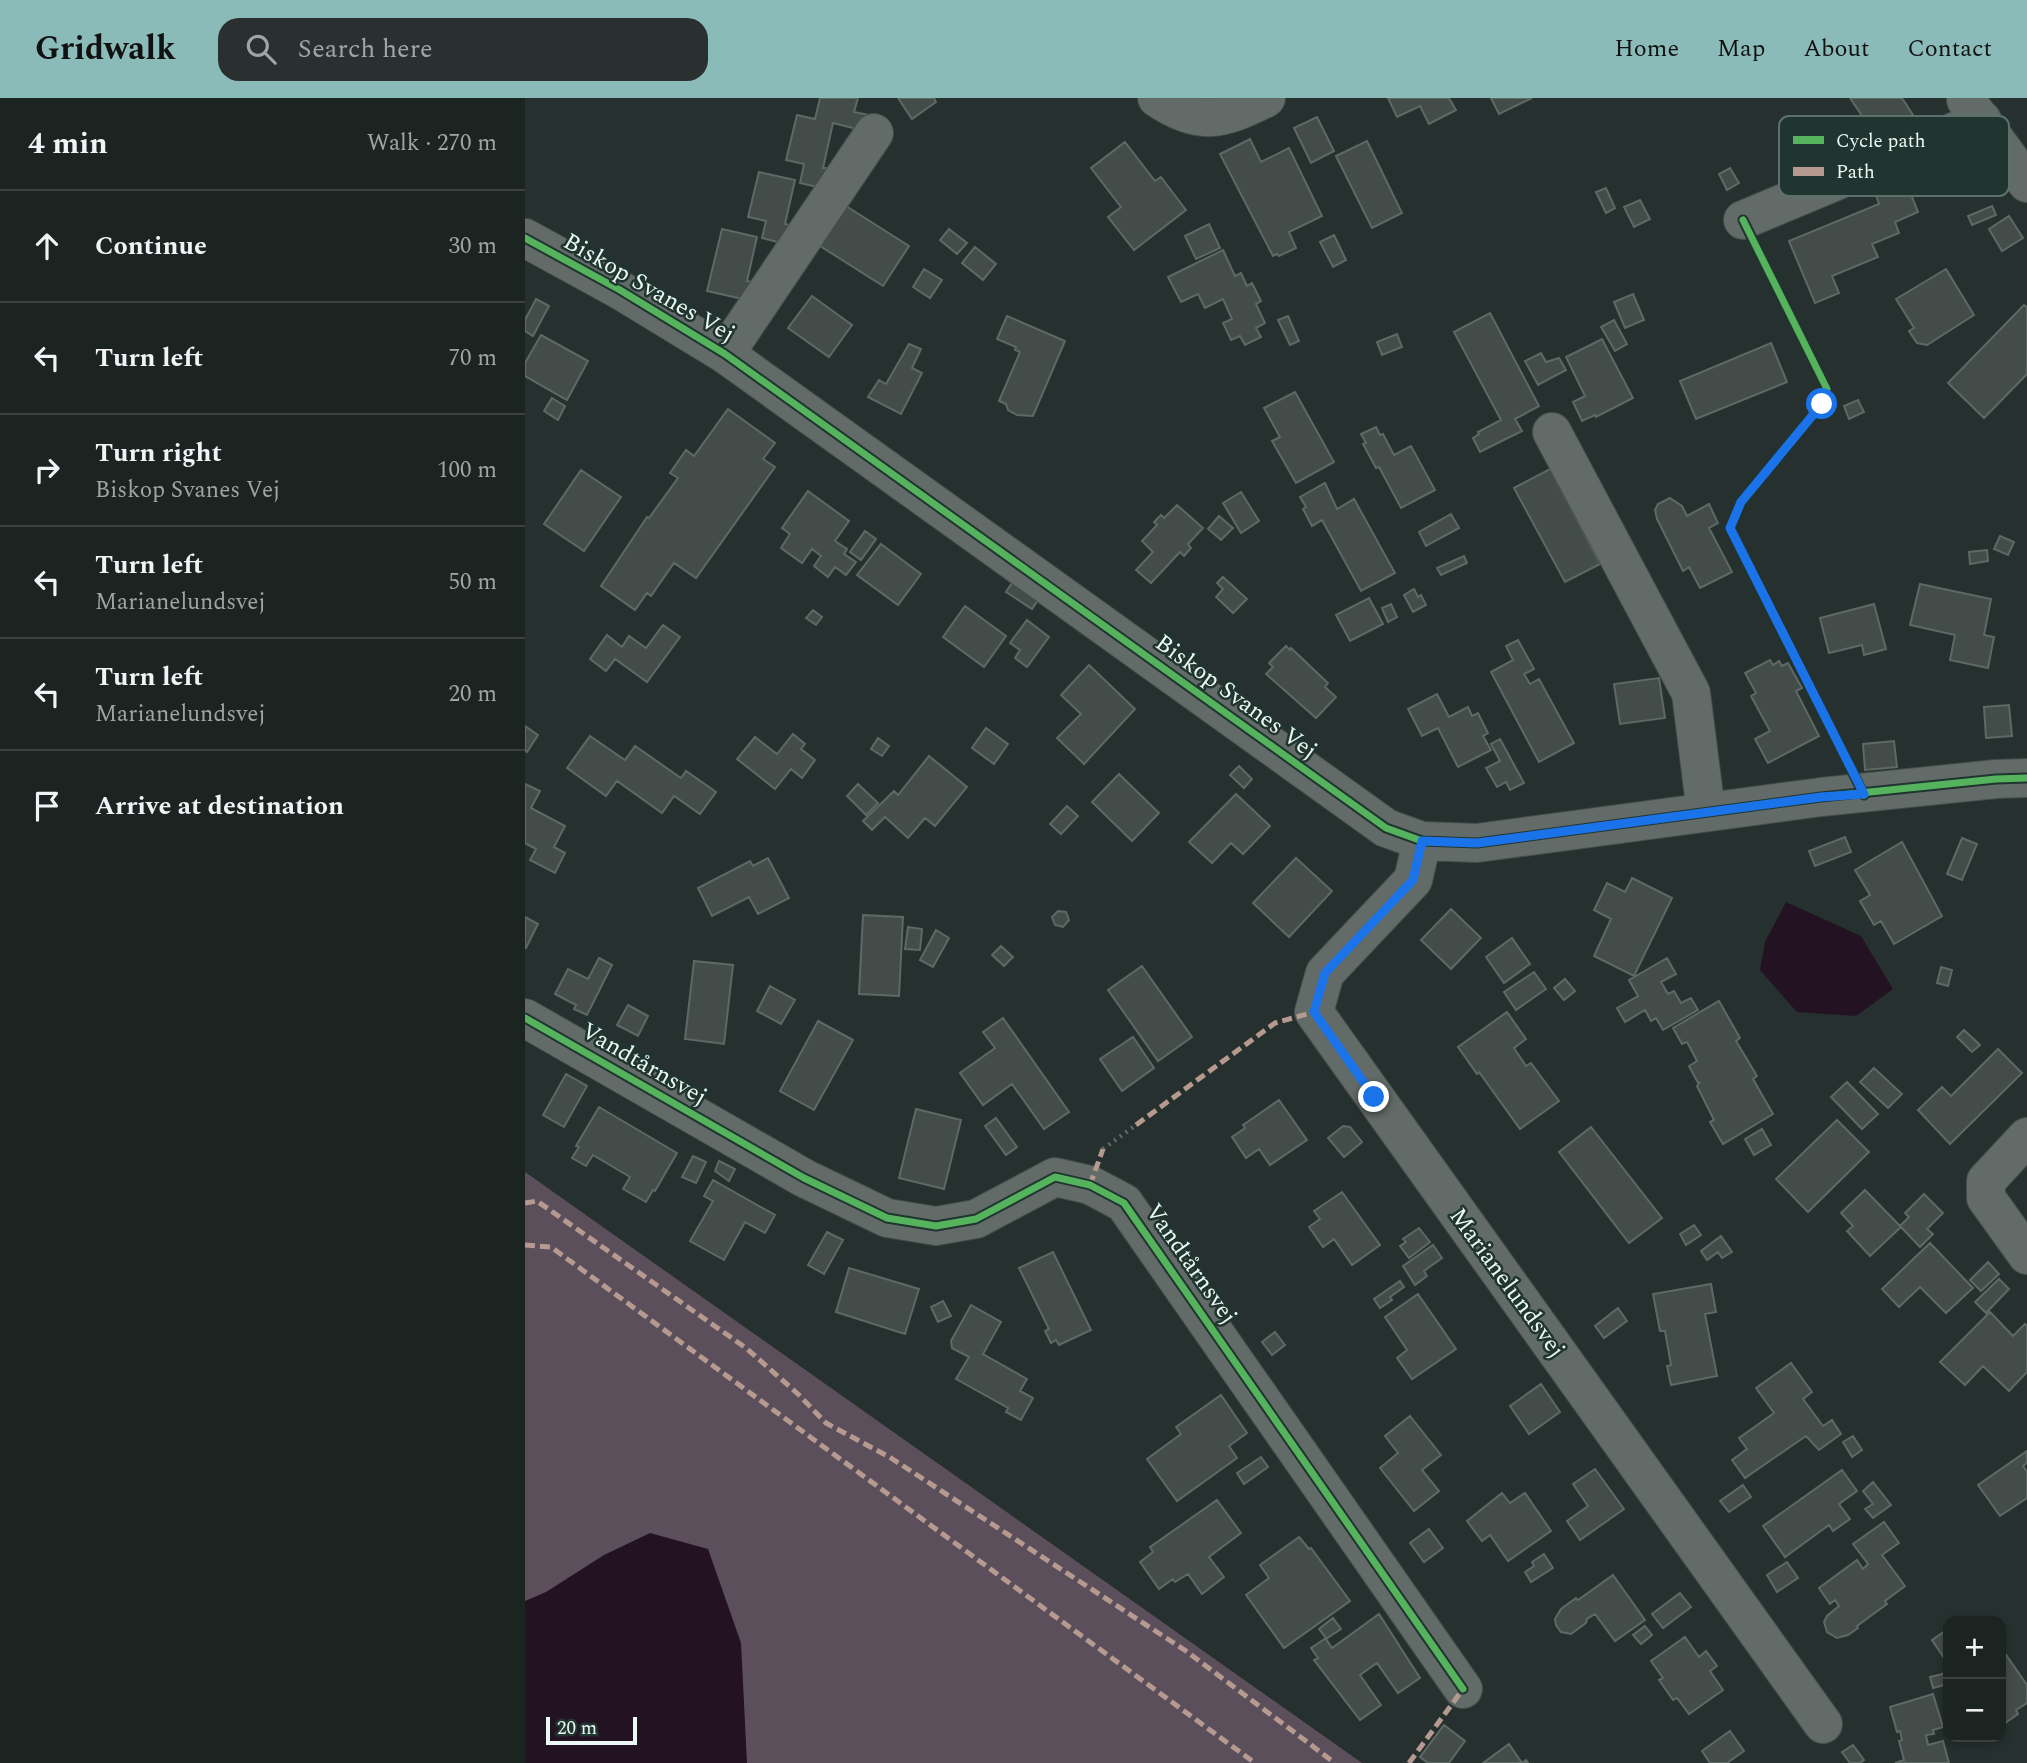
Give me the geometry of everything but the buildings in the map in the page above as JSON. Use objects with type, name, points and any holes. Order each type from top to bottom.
[{"type":"street","points":[[1157,98],[1176,111],[1195,118],[1234,114],[1266,98]]},
{"type":"street","name":"Biskop Svanes Vej","points":[[725,354],[874,134]]},
{"type":"street","points":[[2009,158],[2027,183]]},
{"type":"street","points":[[1743,220],[1793,196]]},
{"type":"street","name":"Biskop Svanes Vej","points":[[525,238],[620,290],[725,354],[1386,828],[1422,841],[1477,843],[1821,797],[2027,778]]},
{"type":"street","points":[[1552,432],[1691,693],[1706,812]]},
{"type":"street","name":"Marianelundsvej","points":[[1422,841],[1413,880],[1325,973],[1314,1012],[1823,1724]]},
{"type":"street","name":"Vandtårnsvej","points":[[525,1018],[804,1178],[887,1219],[936,1226],[976,1219],[1055,1177],[1090,1185],[1124,1203],[1463,1689]]},
{"type":"street","points":[[2027,1137],[1986,1181],[1986,1198],[2027,1255]]},
{"type":"path","points":[[1103,1149],[1136,1125]]},
{"type":"shaded area","points":[[1786,902],[1861,936],[1893,989],[1856,1016],[1797,1012],[1760,970],[1765,942]]},
{"type":"shaded area","points":[[525,1172],[1362,1763],[525,1763]]},
{"type":"shaded area","points":[[650,1533],[708,1549],[741,1643],[747,1763],[525,1763],[525,1601],[546,1592],[604,1555]]},
{"type":"marked path","points":[[1136,1125],[1275,1023],[1314,1012]]},
{"type":"marked path","points":[[1090,1185],[1103,1149]]},
{"type":"marked path","points":[[525,1203],[537,1201],[746,1348],[826,1423],[891,1458],[1186,1651],[1335,1763]]},
{"type":"marked path","points":[[525,1245],[551,1247],[1255,1763]]},
{"type":"marked path","points":[[1409,1763],[1463,1689]]},
{"type":"cycle path","points":[[1743,220],[1827,389],[1822,404],[1741,502],[1730,529],[1864,795]]},
{"type":"cycle path","points":[[525,238],[620,290],[725,354],[1386,828],[1422,841],[1477,843],[1821,797],[2027,778]]},
{"type":"cycle path","points":[[525,1018],[804,1178],[887,1218],[936,1226],[976,1219],[1055,1177],[1090,1185],[1124,1203],[1463,1689]]},
{"type":"route","points":[[1374,1097],[1314,1012],[1325,973],[1413,880],[1422,841],[1477,843],[1821,797],[1864,794],[1730,528],[1741,502],[1822,404]]}]
